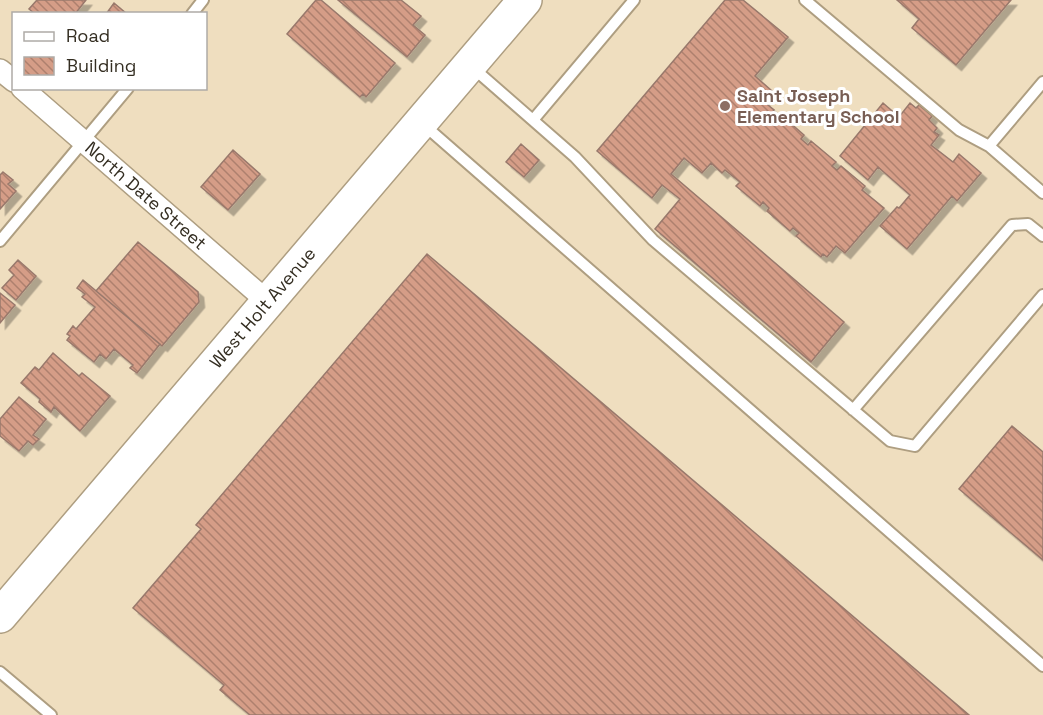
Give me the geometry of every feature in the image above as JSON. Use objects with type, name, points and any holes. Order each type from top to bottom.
[{"type":"main road","name":"West Holt Avenue","points":[[0,616],[525,0]]},
{"type":"street","points":[[0,70],[12,79]]},
{"type":"street","name":"North Date Street","points":[[24,90],[268,302]]},
{"type":"lane","points":[[194,12],[203,0]]},
{"type":"lane","points":[[533,120],[634,0]]},
{"type":"lane","points":[[805,0],[959,130],[989,146],[1042,189]]},
{"type":"lane","points":[[470,65],[575,157],[653,240],[890,441],[915,446],[1043,295]]},
{"type":"lane","points":[[989,146],[1043,82]]},
{"type":"lane","points":[[0,241],[126,90]]},
{"type":"lane","points":[[421,123],[1043,666]]},
{"type":"lane","points":[[854,410],[1012,225],[1028,224],[1043,236]]},
{"type":"lane","points":[[0,672],[51,715]]},
{"type":"building","points":[[37,0],[86,0],[77,12],[33,12],[29,9]]},
{"type":"building","points":[[316,0],[321,0],[395,63],[366,97],[363,94],[360,97],[287,34]]},
{"type":"building","points":[[338,0],[401,0],[421,16],[413,25],[425,35],[407,57]]},
{"type":"building","points":[[725,0],[743,0],[788,37],[755,76],[772,91],[763,101],[774,110],[771,114],[776,118],[780,114],[804,135],[801,139],[808,145],[811,141],[836,162],[832,166],[837,170],[841,166],[865,186],[862,190],[884,208],[845,253],[836,246],[827,257],[823,254],[821,257],[796,236],[799,233],[793,228],[790,231],[767,211],[769,208],[763,202],[760,206],[736,186],[740,182],[725,170],[722,173],[711,163],[702,173],[684,158],[671,174],[844,322],[811,362],[655,229],[680,199],[662,185],[652,198],[597,151]]},
{"type":"building","points":[[897,0],[1011,0],[956,65],[912,28],[919,19]]},
{"type":"building","points":[[114,3],[125,12],[107,12]]},
{"type":"building","points":[[883,103],[899,117],[910,103],[916,108],[919,105],[932,116],[929,120],[937,128],[934,132],[939,135],[931,145],[953,162],[959,154],[981,173],[957,201],[952,196],[907,249],[880,226],[910,195],[878,167],[868,180],[840,156]]},
{"type":"building","points":[[521,144],[539,160],[524,177],[506,162]]},
{"type":"building","points":[[233,150],[260,174],[228,210],[201,187]]},
{"type":"building","points":[[3,172],[13,180],[8,184],[16,191],[0,209],[0,175]]},
{"type":"building","points":[[138,242],[198,292],[199,302],[162,346],[96,291]]},
{"type":"building","points":[[427,254],[969,715],[250,715],[220,690],[224,685],[133,608],[201,529],[196,525]]},
{"type":"building","points":[[18,260],[36,276],[16,300],[2,288],[14,275],[9,270]]},
{"type":"building","points":[[83,280],[160,344],[137,373],[130,368],[133,365],[114,349],[106,359],[100,354],[94,362],[67,340],[70,336],[67,334],[73,326],[76,329],[95,307],[82,297],[85,294],[77,288]]},
{"type":"building","points":[[0,293],[15,305],[0,323]]},
{"type":"building","points":[[53,353],[79,376],[82,373],[110,396],[80,431],[54,407],[51,412],[21,383],[35,367],[39,370]]},
{"type":"building","points":[[19,397],[46,419],[33,435],[39,439],[33,445],[28,441],[19,451],[0,436],[0,419]]},
{"type":"building","points":[[1012,426],[1043,452],[1043,560],[959,489]]},
{"type":"place","name":"Saint Joseph Elementary School","points":[[725,106]]}]
